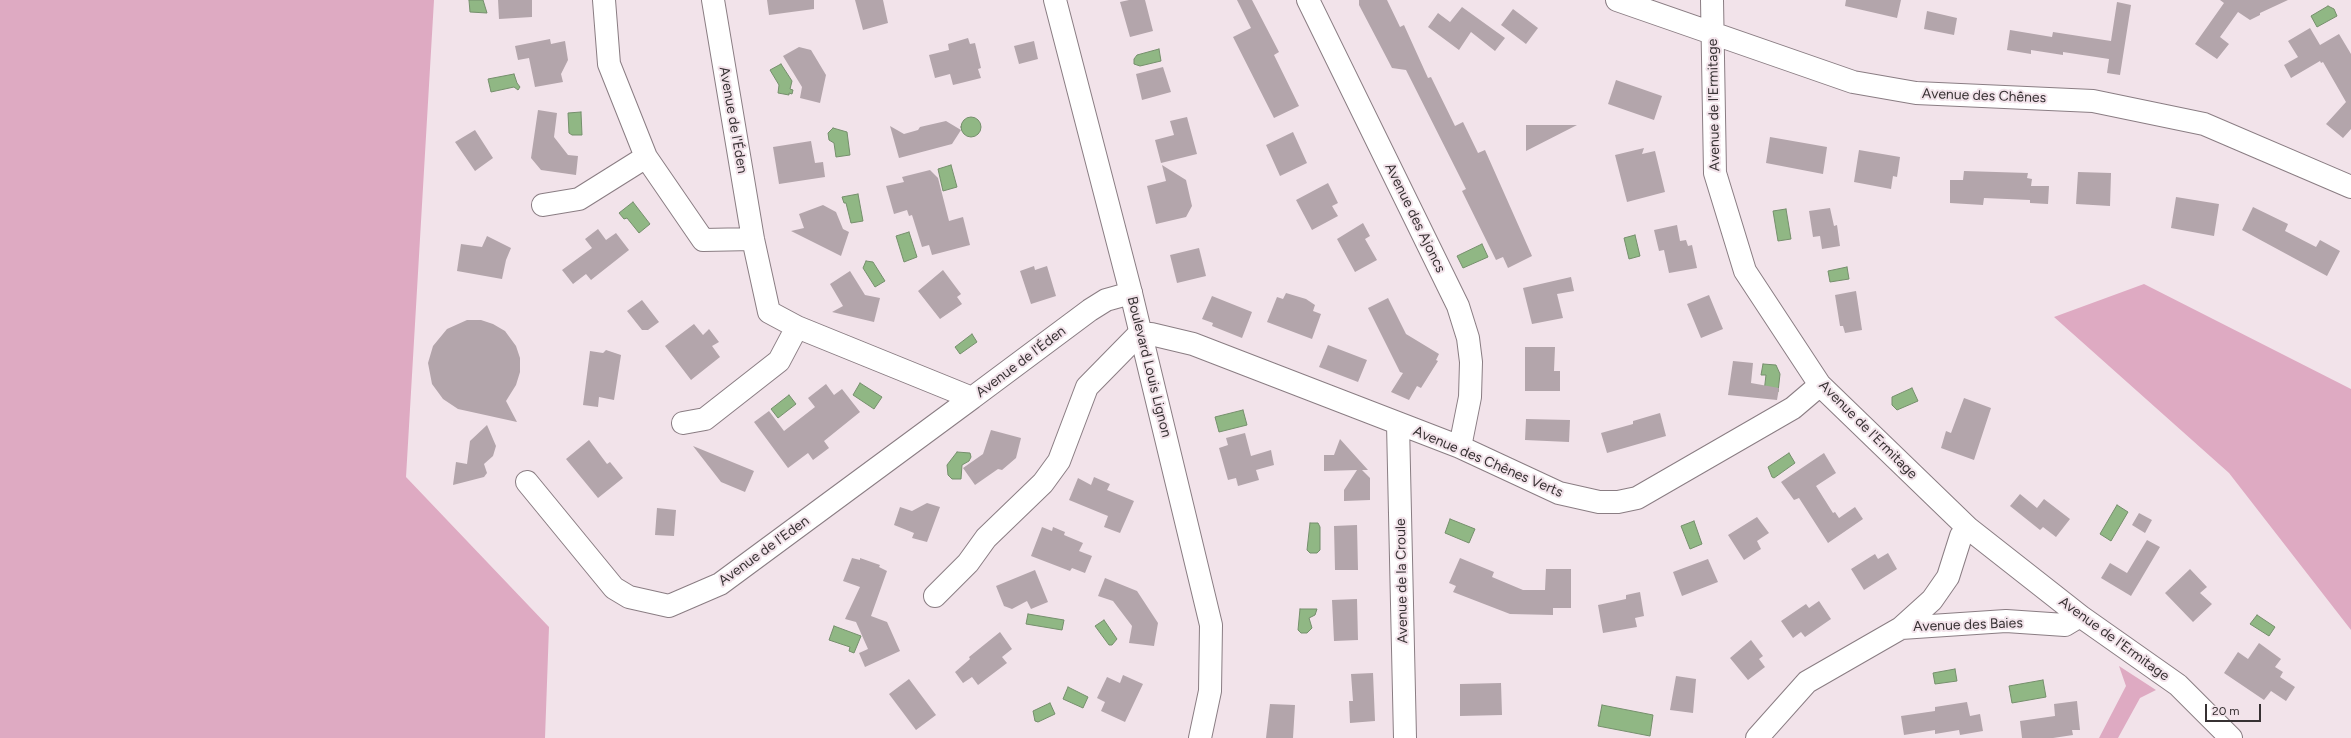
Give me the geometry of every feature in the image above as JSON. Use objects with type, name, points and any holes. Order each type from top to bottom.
[{"type":"street","points":[[604,0],[609,64],[646,157],[703,240],[753,239]]},
{"type":"street","name":"Avenue de l'Éden","points":[[713,0],[753,239],[769,312],[797,327],[972,398],[1090,310],[1106,300],[1130,293]]},
{"type":"street","name":"Boulevard Louis Lignon","points":[[1054,0],[1130,293],[1211,625],[1210,691],[1200,738]]},
{"type":"street","name":"Avenue des Ajoncs","points":[[1308,0],[1458,306],[1468,338],[1471,362],[1470,397],[1460,448]]},
{"type":"street","name":"Avenue des Chênes","points":[[1617,0],[1860,83],[1916,93],[2093,101],[2204,124],[2351,187]]},
{"type":"street","name":"Avenue de l'Ermitage","points":[[1712,0],[1715,173],[1745,271],[1820,385],[1968,528],[2080,616],[2178,685],[2231,738]]},
{"type":"street","points":[[543,205],[579,199],[646,157]]},
{"type":"street","points":[[683,423],[705,419],[779,360],[797,327]]},
{"type":"street","points":[[935,596],[968,562],[986,538],[1043,483],[1058,460],[1087,386],[1139,334]]},
{"type":"street","name":"Avenue des Chênes Verts","points":[[1139,334],[1151,334],[1193,344],[1460,448],[1559,493],[1599,502],[1618,502],[1637,498],[1793,408],[1820,385]]},
{"type":"street","name":"Avenue de l'Eden","points":[[528,482],[614,588],[629,597],[669,606],[720,584],[972,398]]},
{"type":"street","name":"Avenue de la Croule","points":[[1398,424],[1405,738]]},
{"type":"street","name":"Avenue des Baies","points":[[1757,738],[1807,682],[1901,628],[1932,600],[1941,588],[1953,565],[1962,536],[1968,528]]},
{"type":"street","name":"Avenue des Baies","points":[[1901,628],[2006,621],[2065,626],[2080,616]]},
{"type":"shaded area","points":[[0,0],[434,0],[406,477],[549,627],[545,738],[0,738]]},
{"type":"shaded area","points":[[469,0],[483,0],[487,13],[470,12]]},
{"type":"shaded area","points":[[2328,6],[2334,9],[2337,16],[2317,27],[2311,16]]},
{"type":"shaded area","points":[[1159,49],[1161,61],[1140,66],[1134,64],[1134,59],[1137,55]]},
{"type":"shaded area","points":[[781,64],[792,81],[790,89],[793,90],[792,94],[789,93],[789,95],[778,93],[779,85],[770,70]]},
{"type":"shaded area","points":[[514,74],[520,87],[518,90],[514,87],[491,92],[488,79]]},
{"type":"shaded area","points":[[581,112],[582,135],[572,135],[569,133],[568,113]]},
{"type":"shaded area","points":[[971,117],[978,120],[981,127],[978,134],[971,137],[964,134],[961,127],[964,120]]},
{"type":"shaded area","points":[[833,128],[847,132],[850,155],[836,157],[834,143],[829,140],[828,133]]},
{"type":"shaded area","points":[[951,165],[957,187],[943,191],[938,169]]},
{"type":"shaded area","points":[[858,194],[863,221],[851,223],[846,203],[844,203],[842,197]]},
{"type":"shaded area","points":[[633,202],[650,224],[639,233],[627,218],[624,219],[619,213]]},
{"type":"shaded area","points":[[1786,209],[1791,239],[1778,241],[1773,211]]},
{"type":"shaded area","points":[[909,232],[917,257],[904,262],[896,236]]},
{"type":"shaded area","points":[[1635,235],[1640,256],[1629,259],[1624,238]]},
{"type":"shaded area","points":[[1482,244],[1488,257],[1463,268],[1457,256]]},
{"type":"shaded area","points":[[866,261],[873,262],[885,281],[875,287],[863,268]]},
{"type":"shaded area","points":[[1847,267],[1849,279],[1830,282],[1828,271]]},
{"type":"shaded area","points":[[2144,284],[2351,389],[2351,630],[2229,473],[2054,317]]},
{"type":"shaded area","points":[[972,334],[977,342],[960,354],[955,347]]},
{"type":"shaded area","points":[[1763,364],[1776,365],[1780,374],[1778,392],[1764,392],[1766,375],[1761,375]]},
{"type":"shaded area","points":[[860,383],[882,397],[874,409],[853,395]]},
{"type":"shaded area","points":[[1912,388],[1918,401],[1897,410],[1892,405],[1892,397]]},
{"type":"shaded area","points":[[789,395],[796,404],[778,418],[771,409]]},
{"type":"shaded area","points":[[1243,410],[1247,425],[1219,432],[1215,417]]},
{"type":"shaded area","points":[[957,452],[970,453],[971,457],[969,461],[962,465],[961,479],[952,479],[948,475],[947,465]]},
{"type":"shaded area","points":[[1789,453],[1795,463],[1774,478],[1772,477],[1768,467]]},
{"type":"shaded area","points":[[2117,505],[2128,512],[2111,541],[2100,534]]},
{"type":"shaded area","points":[[1450,519],[1475,529],[1469,543],[1445,533]]},
{"type":"shaded area","points":[[1694,521],[1702,544],[1690,549],[1681,526]]},
{"type":"shaded area","points":[[1310,523],[1318,523],[1320,527],[1320,550],[1317,553],[1310,553],[1307,550]]},
{"type":"shaded area","points":[[1300,609],[1317,609],[1315,615],[1309,618],[1312,628],[1307,633],[1301,633],[1298,630]]},
{"type":"shaded area","points":[[1028,614],[1064,620],[1062,630],[1026,624]]},
{"type":"shaded area","points":[[2257,615],[2275,627],[2269,636],[2250,624]]},
{"type":"shaded area","points":[[1104,620],[1117,639],[1112,645],[1109,645],[1095,626]]},
{"type":"shaded area","points":[[834,626],[861,636],[854,653],[849,651],[850,647],[829,640]]},
{"type":"shaded area","points":[[2119,666],[2156,690],[2140,698],[2118,738],[2099,738],[2126,686]]},
{"type":"shaded area","points":[[1955,669],[1957,681],[1935,684],[1933,673]]},
{"type":"shaded area","points":[[2043,680],[2046,697],[2012,703],[2009,686]]},
{"type":"shaded area","points":[[1068,687],[1088,697],[1083,708],[1063,699]]},
{"type":"shaded area","points":[[1050,703],[1055,714],[1038,722],[1035,721],[1033,711]]},
{"type":"shaded area","points":[[1602,705],[1653,715],[1650,736],[1598,726]]},
{"type":"building","points":[[498,0],[532,0],[532,17],[499,19]]},
{"type":"building","points":[[767,0],[814,0],[814,9],[769,15]]},
{"type":"building","points":[[855,0],[883,0],[888,23],[863,30]]},
{"type":"building","points":[[1129,0],[1145,0],[1153,31],[1130,37],[1120,2]]},
{"type":"building","points":[[1237,0],[1252,0],[1279,52],[1274,55],[1299,106],[1274,118],[1233,37],[1251,28]]},
{"type":"building","points":[[1359,0],[1387,0],[1400,27],[1404,25],[1428,78],[1431,77],[1455,126],[1463,122],[1478,153],[1485,150],[1532,256],[1508,268],[1503,257],[1496,260],[1462,191],[1466,189],[1406,70],[1392,68],[1359,5]]},
{"type":"building","points":[[1846,0],[1901,0],[1897,18],[1845,6]]},
{"type":"building","points":[[2220,0],[2288,0],[2260,13],[2260,15],[2250,20],[2238,12],[2220,37],[2229,44],[2217,59],[2195,44],[2224,3]]},
{"type":"building","points":[[2117,2],[2131,5],[2120,75],[2107,73],[2109,59],[2063,52],[2063,55],[2031,50],[2031,54],[2007,50],[2010,30],[2052,37],[2053,32],[2111,41]]},
{"type":"building","points":[[1462,7],[1505,38],[1495,51],[1471,32],[1459,50],[1428,27],[1438,13],[1450,22]]},
{"type":"building","points":[[1513,9],[1538,28],[1526,44],[1501,25]]},
{"type":"building","points":[[1927,11],[1957,18],[1954,35],[1924,29]]},
{"type":"building","points":[[2310,28],[2320,45],[2339,34],[2351,54],[2351,129],[2343,138],[2326,124],[2346,102],[2323,62],[2321,63],[2320,61],[2291,78],[2284,65],[2298,57],[2288,41]]},
{"type":"building","points":[[968,38],[970,44],[975,43],[981,68],[978,69],[981,78],[953,85],[950,74],[935,78],[929,55],[949,50],[948,44]]},
{"type":"building","points":[[550,39],[551,44],[565,41],[568,60],[561,74],[563,82],[535,87],[529,58],[518,60],[515,46]]},
{"type":"building","points":[[1034,41],[1038,59],[1019,64],[1014,46]]},
{"type":"building","points":[[799,47],[811,50],[826,75],[820,103],[800,98],[802,87],[783,56]]},
{"type":"building","points":[[1163,67],[1171,92],[1142,100],[1136,74]]},
{"type":"building","points":[[1616,80],[1662,96],[1654,120],[1608,104]]},
{"type":"building","points":[[538,110],[557,113],[554,137],[568,155],[578,156],[576,175],[541,170],[531,158]]},
{"type":"building","points":[[1187,117],[1197,154],[1161,163],[1155,140],[1174,135],[1170,121]]},
{"type":"building","points":[[946,121],[961,130],[952,144],[899,158],[890,126],[904,134],[918,130],[920,127]]},
{"type":"building","points":[[1526,125],[1577,125],[1526,151]]},
{"type":"building","points":[[475,130],[493,158],[475,171],[455,142]]},
{"type":"building","points":[[1293,132],[1307,163],[1280,176],[1266,145]]},
{"type":"building","points":[[1770,137],[1827,147],[1823,174],[1766,163]]},
{"type":"building","points":[[811,141],[815,163],[823,162],[825,177],[779,184],[773,147]]},
{"type":"building","points":[[1644,148],[1642,154],[1655,151],[1665,192],[1627,202],[1615,155]]},
{"type":"building","points":[[1859,150],[1900,157],[1897,177],[1893,176],[1891,189],[1854,182]]},
{"type":"building","points":[[1162,165],[1186,180],[1192,206],[1186,217],[1156,224],[1147,186],[1166,181]]},
{"type":"building","points":[[930,170],[938,178],[949,221],[963,217],[970,245],[932,255],[929,245],[922,247],[912,215],[909,216],[907,210],[894,214],[886,186],[904,182],[902,177]]},
{"type":"building","points":[[1964,171],[2028,173],[2027,178],[2032,179],[2031,186],[2049,186],[2048,204],[2030,203],[2030,200],[1984,198],[1983,205],[1950,203],[1950,180],[1963,180]]},
{"type":"building","points":[[2078,172],[2111,173],[2110,206],[2076,204]]},
{"type":"building","points":[[1328,183],[1338,203],[1332,206],[1338,216],[1312,230],[1296,200]]},
{"type":"building","points":[[2176,197],[2219,204],[2214,236],[2171,228]]},
{"type":"building","points":[[823,205],[836,212],[843,229],[849,232],[841,256],[791,231],[804,228],[799,214]]},
{"type":"building","points":[[2253,207],[2288,224],[2285,231],[2316,247],[2320,240],[2340,251],[2327,276],[2242,230]]},
{"type":"building","points":[[1830,208],[1834,226],[1837,225],[1840,246],[1822,249],[1820,236],[1813,237],[1809,211]]},
{"type":"building","points":[[1363,223],[1370,236],[1365,239],[1377,260],[1355,272],[1337,239]]},
{"type":"building","points":[[1677,225],[1680,241],[1686,240],[1688,246],[1692,245],[1697,268],[1669,273],[1664,250],[1659,251],[1654,230]]},
{"type":"building","points":[[598,229],[606,240],[616,233],[629,250],[591,280],[586,274],[573,284],[562,270],[592,248],[585,239]]},
{"type":"building","points":[[487,236],[511,248],[506,260],[502,279],[457,271],[461,244],[482,247]]},
{"type":"building","points":[[1199,248],[1206,276],[1177,283],[1170,255]]},
{"type":"building","points":[[1034,266],[1035,270],[1047,266],[1056,296],[1031,304],[1020,271]]},
{"type":"building","points":[[943,270],[961,294],[957,297],[962,304],[940,319],[918,291]]},
{"type":"building","points":[[850,271],[865,295],[880,298],[874,322],[832,312],[843,306],[830,284]]},
{"type":"building","points":[[1571,277],[1574,291],[1557,294],[1563,318],[1532,324],[1523,288]]},
{"type":"building","points":[[1856,291],[1862,330],[1845,333],[1843,326],[1840,326],[1835,295]]},
{"type":"building","points":[[1286,293],[1306,299],[1315,305],[1313,311],[1321,314],[1312,339],[1267,322],[1277,297],[1283,299]]},
{"type":"building","points":[[1709,295],[1723,329],[1701,338],[1687,304]]},
{"type":"building","points":[[1212,296],[1252,312],[1242,338],[1212,326],[1213,323],[1202,319]]},
{"type":"building","points":[[1388,298],[1406,334],[1439,354],[1436,360],[1438,361],[1421,388],[1417,386],[1409,400],[1391,392],[1403,373],[1400,372],[1368,308]]},
{"type":"building","points":[[642,300],[659,322],[648,330],[642,330],[627,311]]},
{"type":"building","points":[[467,320],[481,320],[493,324],[505,331],[516,346],[520,358],[520,372],[516,385],[506,401],[517,422],[458,409],[443,399],[432,384],[428,363],[433,346],[447,329]]},
{"type":"building","points":[[694,324],[703,335],[709,329],[719,342],[712,346],[720,357],[691,380],[665,346]]},
{"type":"building","points":[[1328,345],[1367,360],[1358,382],[1319,367]]},
{"type":"building","points":[[1525,347],[1555,347],[1554,371],[1560,371],[1560,391],[1525,391]]},
{"type":"building","points":[[606,350],[621,355],[614,400],[599,397],[598,407],[583,405],[590,351],[603,353]]},
{"type":"building","points":[[1733,361],[1753,363],[1751,383],[1779,388],[1777,400],[1728,395]]},
{"type":"building","points":[[826,384],[834,395],[842,389],[860,412],[824,441],[829,448],[813,460],[808,453],[788,468],[754,422],[769,411],[784,431],[815,407],[808,398]]},
{"type":"building","points":[[1964,398],[1991,408],[1974,460],[1941,448],[1946,431],[1951,433]]},
{"type":"building","points":[[1660,413],[1666,436],[1607,453],[1601,433],[1633,424],[1633,421]]},
{"type":"building","points":[[1526,419],[1570,420],[1569,442],[1525,440]]},
{"type":"building","points":[[487,425],[496,446],[493,456],[484,464],[487,473],[484,477],[453,485],[456,462],[467,464],[470,441]]},
{"type":"building","points":[[991,430],[1021,438],[1016,458],[1002,470],[998,469],[975,485],[963,468],[983,454]]},
{"type":"building","points":[[1245,433],[1251,456],[1271,450],[1274,465],[1256,470],[1259,480],[1238,486],[1236,478],[1228,480],[1219,448],[1228,445],[1226,438]]},
{"type":"building","points":[[1340,439],[1368,470],[1362,470],[1370,478],[1370,500],[1344,501],[1344,490],[1357,470],[1324,471],[1324,455],[1334,455]]},
{"type":"building","points":[[589,440],[607,464],[610,462],[623,478],[598,498],[566,459]]},
{"type":"building","points":[[693,446],[754,471],[745,492],[721,482]]},
{"type":"building","points":[[1824,453],[1836,473],[1816,486],[1833,513],[1835,512],[1839,518],[1855,507],[1863,519],[1828,543],[1799,498],[1794,500],[1781,482]]},
{"type":"building","points":[[1094,477],[1110,484],[1107,490],[1134,501],[1120,533],[1104,527],[1108,516],[1069,500],[1078,478],[1091,485]]},
{"type":"building","points":[[2020,494],[2037,508],[2044,499],[2070,519],[2056,537],[2043,527],[2040,530],[2010,506]]},
{"type":"building","points":[[927,503],[940,507],[927,542],[912,538],[914,533],[894,525],[900,507],[912,511]]},
{"type":"building","points":[[657,508],[676,510],[674,536],[655,535]]},
{"type":"building","points":[[2139,513],[2152,520],[2145,533],[2132,525]]},
{"type":"building","points":[[1757,517],[1769,533],[1757,541],[1761,549],[1744,560],[1728,535]]},
{"type":"building","points":[[1357,525],[1358,570],[1335,570],[1334,526]]},
{"type":"building","points":[[1042,527],[1052,531],[1053,527],[1065,532],[1064,535],[1083,543],[1079,551],[1092,556],[1085,573],[1072,568],[1070,571],[1031,556]]},
{"type":"building","points":[[2147,540],[2160,547],[2131,596],[2101,578],[2110,563],[2127,573]]},
{"type":"building","points":[[1888,553],[1897,569],[1864,590],[1851,569],[1875,554],[1878,559]]},
{"type":"building","points":[[852,558],[860,560],[860,558],[880,565],[879,567],[887,571],[871,616],[887,622],[900,651],[865,667],[859,653],[868,649],[856,622],[845,619],[860,587],[843,581]]},
{"type":"building","points":[[1460,558],[1494,572],[1492,577],[1523,590],[1545,590],[1546,569],[1571,569],[1571,608],[1553,608],[1553,615],[1510,614],[1453,592],[1456,586],[1449,583]]},
{"type":"building","points":[[1708,559],[1718,582],[1682,596],[1673,572]]},
{"type":"building","points":[[2190,569],[2207,587],[2200,593],[2212,604],[2193,622],[2165,593]]},
{"type":"building","points":[[1035,570],[1048,602],[1031,609],[1027,601],[1012,609],[1004,606],[996,586]]},
{"type":"building","points":[[1105,578],[1137,591],[1158,623],[1154,646],[1129,643],[1132,626],[1113,601],[1098,596]]},
{"type":"building","points":[[1640,592],[1644,616],[1635,618],[1637,627],[1603,633],[1598,605],[1626,599],[1626,595]]},
{"type":"building","points":[[1357,599],[1358,640],[1334,641],[1332,600]]},
{"type":"building","points":[[1819,601],[1831,619],[1805,637],[1801,632],[1793,638],[1781,621],[1806,604],[1809,608]]},
{"type":"building","points":[[1000,632],[1012,649],[1002,657],[1007,663],[978,685],[972,677],[963,683],[955,672],[970,659],[969,657]]},
{"type":"building","points":[[1751,640],[1763,656],[1759,659],[1765,667],[1748,680],[1730,658]]},
{"type":"building","points":[[2259,643],[2281,659],[2275,667],[2283,672],[2280,677],[2295,687],[2286,701],[2271,691],[2264,700],[2224,673],[2238,652],[2248,659]]},
{"type":"building","points":[[1373,673],[1375,721],[1350,723],[1349,701],[1353,701],[1351,674]]},
{"type":"building","points":[[1123,675],[1143,684],[1125,722],[1101,711],[1105,702],[1097,698],[1107,677],[1120,683]]},
{"type":"building","points":[[1676,676],[1696,679],[1693,713],[1670,710]]},
{"type":"building","points":[[909,679],[936,715],[916,730],[889,694]]},
{"type":"building","points":[[1501,683],[1502,715],[1460,716],[1460,684]]},
{"type":"building","points":[[2077,701],[2080,730],[2072,730],[2073,735],[2053,738],[2022,738],[2020,721],[2055,716],[2054,704]]},
{"type":"building","points":[[1967,702],[1970,716],[1980,714],[1983,731],[1960,735],[1959,730],[1935,734],[1935,730],[1904,735],[1901,716],[1935,711],[1935,707]]},
{"type":"building","points":[[1270,704],[1295,705],[1293,738],[1266,738]]}]
